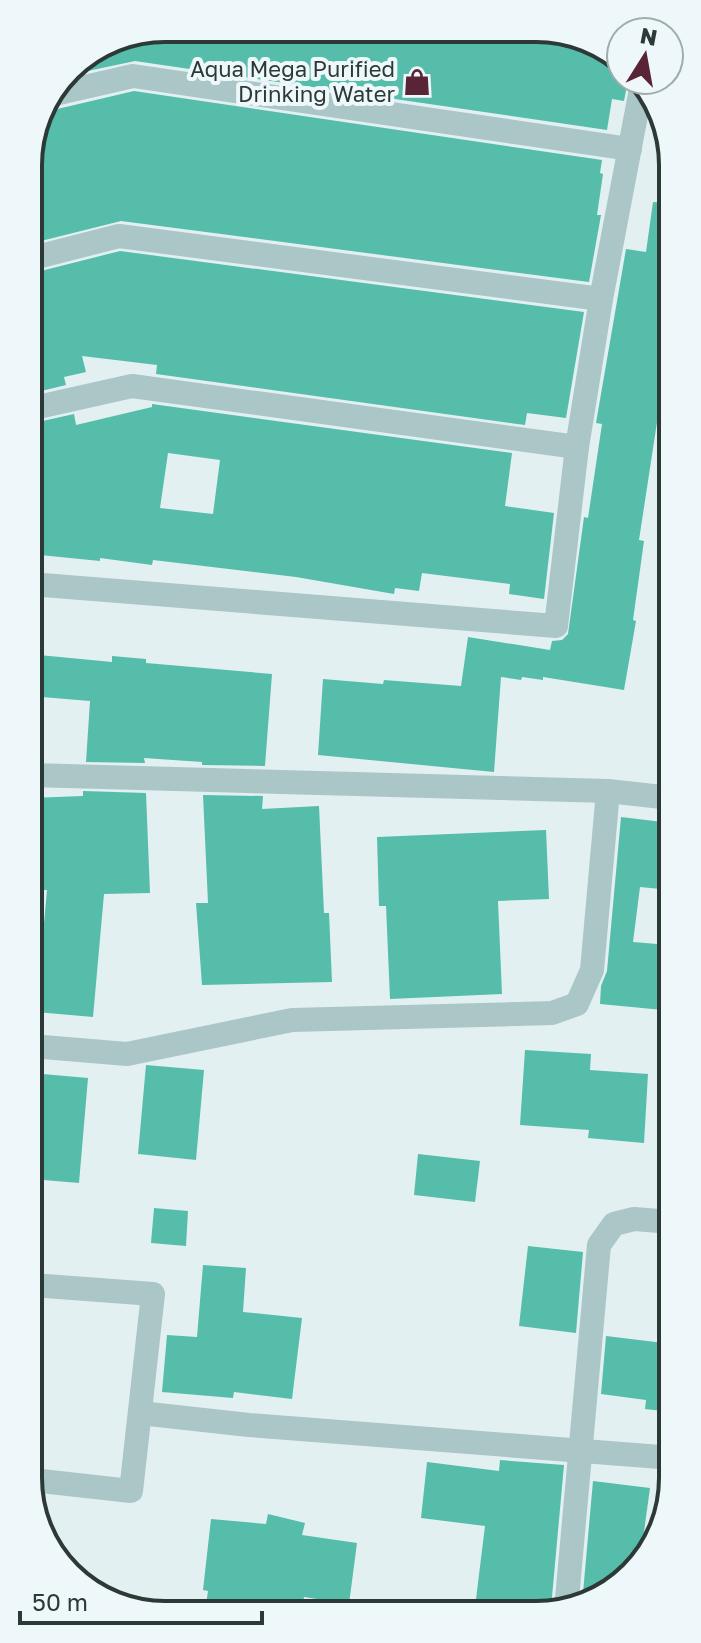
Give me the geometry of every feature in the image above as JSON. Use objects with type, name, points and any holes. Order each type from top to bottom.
[{"type":"street","points":[[67,91],[133,76],[630,149]]},
{"type":"street","points":[[42,585],[556,626],[577,447],[601,299],[639,100]]},
{"type":"street","points":[[42,256],[119,236],[601,299]]},
{"type":"street","points":[[42,406],[132,386],[577,447]]},
{"type":"street","points":[[42,775],[608,791],[659,797]]},
{"type":"street","points":[[42,1047],[127,1054],[292,1020],[552,1013],[577,1004],[592,970],[608,791]]},
{"type":"street","points":[[567,1597],[599,1245],[614,1224],[634,1219],[659,1221]]},
{"type":"street","points":[[42,1286],[153,1294],[131,1491],[42,1481]]},
{"type":"street","points":[[140,1413],[249,1425],[659,1457]]},
{"type":"building","points":[[165,42],[560,44],[605,64],[605,96],[625,96],[624,101],[612,99],[607,130],[135,61],[87,71],[126,49]]},
{"type":"building","points":[[134,91],[602,160],[597,215],[601,215],[589,282],[121,221],[42,241],[42,157],[46,133],[56,109]]},
{"type":"building","points":[[653,202],[659,202],[659,409],[639,540],[644,541],[633,620],[636,621],[624,690],[543,677],[543,680],[522,677],[521,680],[501,677],[494,772],[318,755],[323,679],[461,686],[468,637],[550,650],[552,641],[562,640],[568,634],[584,517],[588,518],[602,424],[596,423],[626,249],[646,252]]},
{"type":"building","points":[[120,251],[584,312],[566,418],[527,413],[525,425],[156,374],[157,365],[82,356],[86,372],[64,377],[66,385],[42,391],[42,271]]},
{"type":"building","points":[[152,404],[512,453],[505,506],[554,513],[544,599],[509,594],[510,584],[422,573],[419,591],[395,588],[394,594],[296,577],[153,560],[152,565],[42,555],[42,421],[74,414],[76,425],[152,407]],"holes":[[[168,453],[220,460],[213,514],[160,508]]]},
{"type":"building","points":[[42,655],[112,662],[112,656],[146,659],[146,663],[272,674],[265,766],[202,765],[202,762],[144,758],[145,763],[86,762],[90,701],[42,697]]},
{"type":"building","points":[[83,791],[146,793],[150,893],[104,894],[93,1017],[42,1013],[42,945],[47,890],[42,890],[42,798],[83,796]]},
{"type":"building","points":[[203,795],[263,796],[262,809],[319,806],[324,913],[329,913],[332,982],[202,985],[196,903],[208,903]]},
{"type":"building","points":[[621,817],[659,822],[659,889],[640,887],[633,942],[659,944],[659,1010],[600,1004],[601,986],[607,971]]},
{"type":"building","points":[[546,830],[549,899],[498,901],[502,994],[390,999],[386,906],[379,906],[377,837]]},
{"type":"building","points":[[525,1050],[591,1054],[590,1070],[648,1074],[644,1143],[588,1138],[589,1130],[520,1125]]},
{"type":"building","points":[[146,1065],[204,1070],[196,1160],[138,1154]]},
{"type":"building","points":[[42,1074],[88,1078],[79,1183],[42,1180]]},
{"type":"building","points":[[418,1154],[480,1161],[475,1202],[414,1195]]},
{"type":"building","points":[[154,1208],[188,1211],[186,1246],[151,1243]]},
{"type":"building","points":[[528,1246],[583,1252],[576,1333],[519,1326]]},
{"type":"building","points":[[203,1265],[246,1268],[243,1312],[302,1318],[292,1399],[234,1392],[233,1398],[162,1392],[167,1335],[197,1337]]},
{"type":"building","points":[[606,1336],[659,1342],[659,1411],[645,1409],[646,1400],[601,1394]]},
{"type":"building","points":[[500,1460],[564,1465],[552,1600],[476,1599],[485,1526],[421,1518],[427,1462],[499,1471]]},
{"type":"building","points":[[593,1481],[650,1488],[642,1539],[617,1570],[583,1591]]},
{"type":"building","points":[[268,1514],[305,1523],[302,1535],[357,1543],[349,1601],[304,1597],[303,1601],[207,1601],[208,1591],[203,1590],[211,1519],[266,1524]]},
{"type":"place","name":"Aqua Mega Purified Drinking Water","points":[[417,82]]}]
